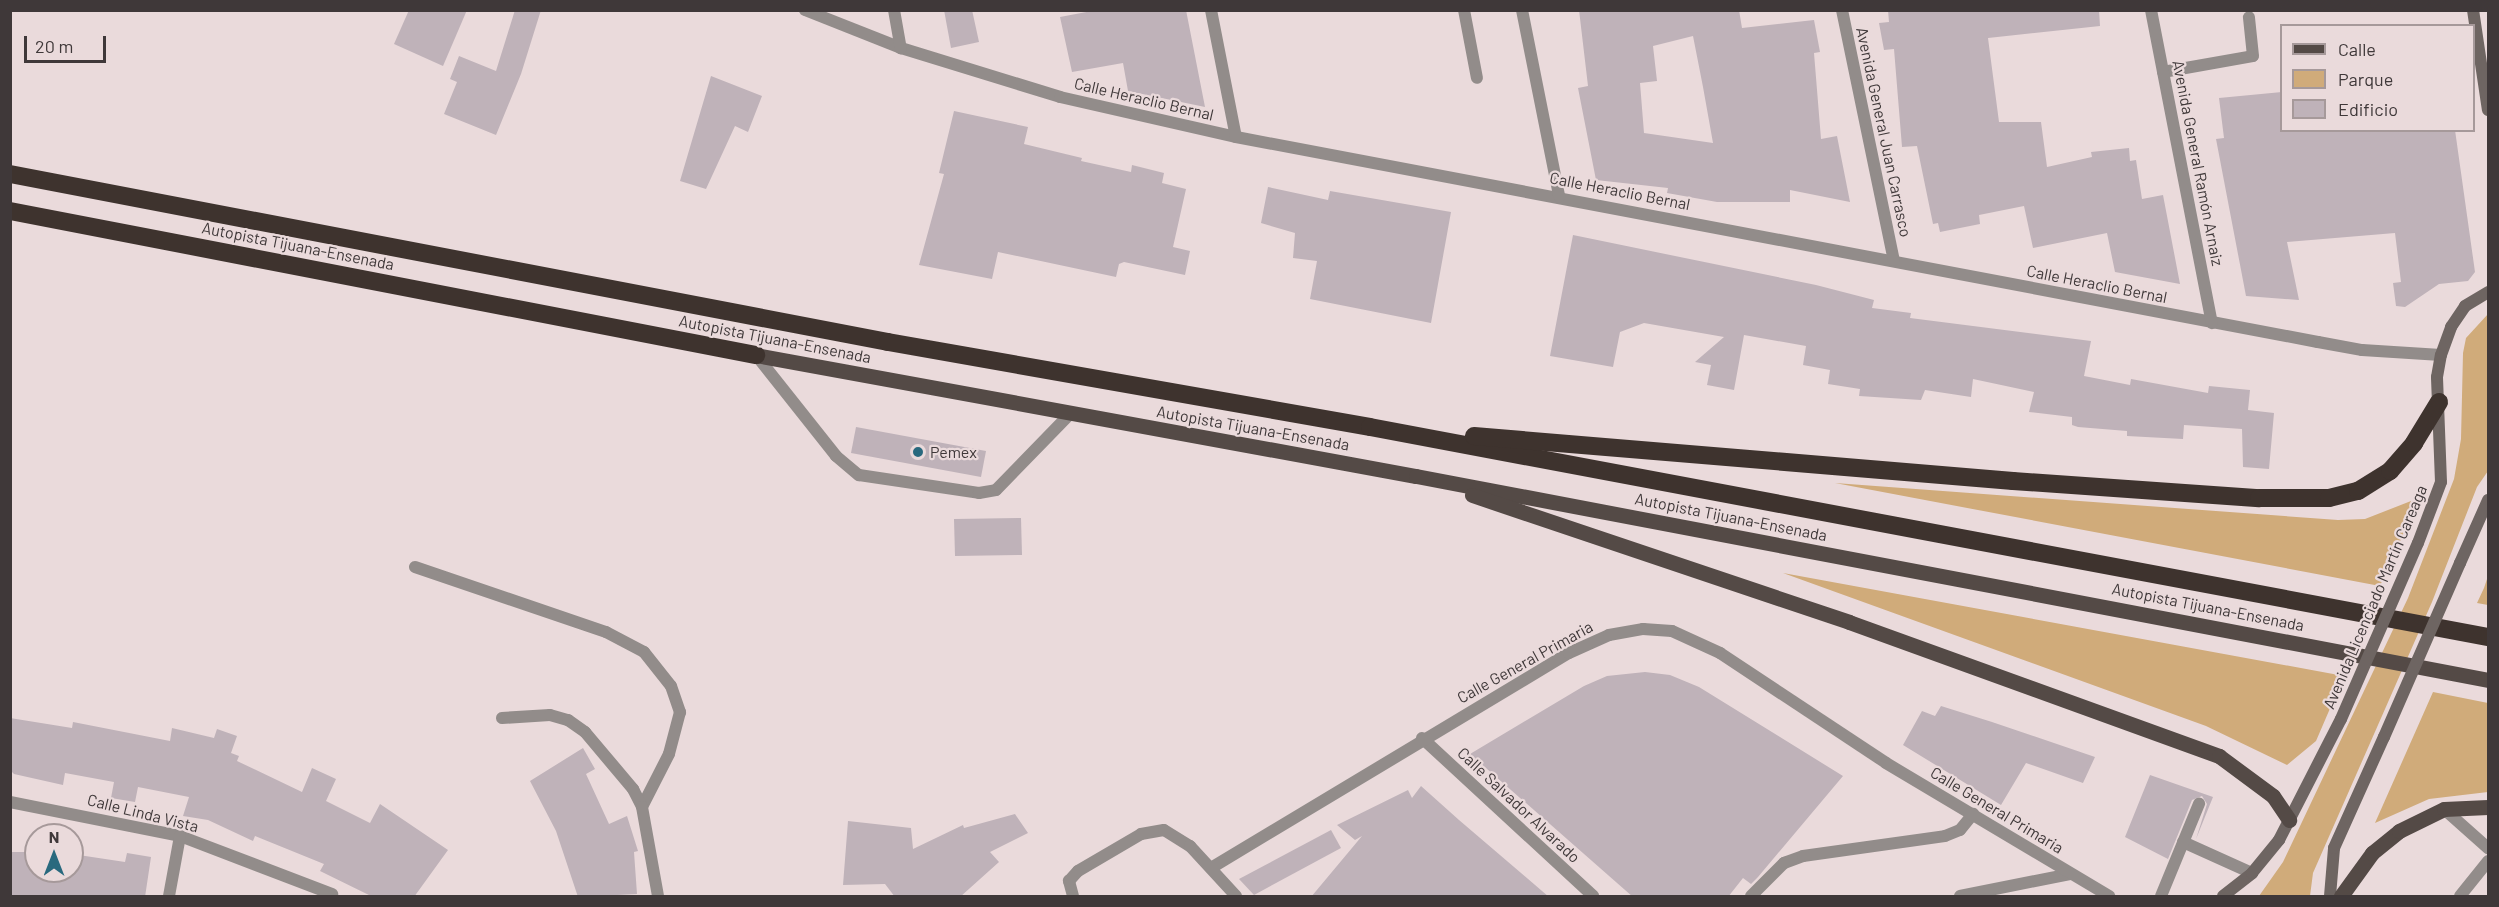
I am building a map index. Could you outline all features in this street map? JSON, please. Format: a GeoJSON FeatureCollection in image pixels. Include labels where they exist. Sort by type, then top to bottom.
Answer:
{"type":"FeatureCollection","features":[{"type":"Feature","properties":{"kind":"highway","name":"Autopista Tijuana-Ensenada"},"geometry":{"type":"LineString","coordinates":[[10,174],[888,342],[1370,427],[2488,638]]}},
{"type":"Feature","properties":{"kind":"highway","name":"Autopista Tijuana-Ensenada"},"geometry":{"type":"LineString","coordinates":[[10,211],[756,355]]}},
{"type":"Feature","properties":{"kind":"highway"},"geometry":{"type":"LineString","coordinates":[[1370,427],[1990,480],[2259,498],[2329,498],[2358,491],[2390,471],[2414,443],[2439,402]]}},
{"type":"Feature","properties":{"kind":"main road"},"geometry":{"type":"LineString","coordinates":[[2473,10],[2488,110]]}},
{"type":"Feature","properties":{"kind":"main road","name":"Avenida Licenciado Martín Careaga"},"geometry":{"type":"LineString","coordinates":[[2223,897],[2252,873],[2279,840],[2341,719],[2418,543],[2441,482],[2440,355],[2451,327],[2465,306],[2488,292]]}},
{"type":"Feature","properties":{"kind":"main road","name":"Autopista Tijuana-Ensenada"},"geometry":{"type":"LineString","coordinates":[[756,355],[1416,476],[2488,680]]}},
{"type":"Feature","properties":{"kind":"main road"},"geometry":{"type":"LineString","coordinates":[[1416,476],[1849,622],[2220,756],[2273,796],[2289,820]]}},
{"type":"Feature","properties":{"kind":"main road"},"geometry":{"type":"LineString","coordinates":[[2330,897],[2334,848],[2488,500]]}},
{"type":"Feature","properties":{"kind":"main road"},"geometry":{"type":"LineString","coordinates":[[2341,897],[2372,853],[2399,831],[2444,809],[2488,807]]}},
{"type":"Feature","properties":{"kind":"street","name":"Calle Heraclio Bernal"},"geometry":{"type":"LineString","coordinates":[[805,10],[902,48],[1060,97],[1236,137],[1559,196],[2212,323],[2362,350],[2440,355]]}},
{"type":"Feature","properties":{"kind":"street"},"geometry":{"type":"LineString","coordinates":[[894,10],[902,48]]}},
{"type":"Feature","properties":{"kind":"street"},"geometry":{"type":"LineString","coordinates":[[1211,10],[1236,137]]}},
{"type":"Feature","properties":{"kind":"street"},"geometry":{"type":"LineString","coordinates":[[1464,10],[1477,78]]}},
{"type":"Feature","properties":{"kind":"street"},"geometry":{"type":"LineString","coordinates":[[1522,10],[1559,196]]}},
{"type":"Feature","properties":{"kind":"street","name":"Avenida General Juan Carrasco"},"geometry":{"type":"LineString","coordinates":[[1842,10],[1894,260]]}},
{"type":"Feature","properties":{"kind":"street","name":"Avenida General Ramón Arnaiz"},"geometry":{"type":"LineString","coordinates":[[2151,10],[2212,323]]}},
{"type":"Feature","properties":{"kind":"street"},"geometry":{"type":"LineString","coordinates":[[2163,72],[2253,56],[2249,17]]}},
{"type":"Feature","properties":{"kind":"street"},"geometry":{"type":"LineString","coordinates":[[756,355],[836,456],[859,475],[979,493],[996,490],[1070,414]]}},
{"type":"Feature","properties":{"kind":"street"},"geometry":{"type":"LineString","coordinates":[[415,567],[606,632],[644,652],[671,686],[680,712],[669,754],[642,807]]}},
{"type":"Feature","properties":{"kind":"street","name":"Calle General Primaria"},"geometry":{"type":"LineString","coordinates":[[1211,868],[1422,738],[1569,653],[1609,635],[1643,629],[1672,631],[1720,653],[1886,763],[2109,897]]}},
{"type":"Feature","properties":{"kind":"street"},"geometry":{"type":"LineString","coordinates":[[502,718],[550,715],[568,720],[585,732],[633,789],[642,807],[658,897]]}},
{"type":"Feature","properties":{"kind":"street","name":"Calle Salvador Alvarado"},"geometry":{"type":"LineString","coordinates":[[1422,738],[1593,897]]}},
{"type":"Feature","properties":{"kind":"street","name":"Calle Linda Vista"},"geometry":{"type":"LineString","coordinates":[[10,802],[180,836],[332,894]]}},
{"type":"Feature","properties":{"kind":"street"},"geometry":{"type":"LineString","coordinates":[[2161,897],[2199,804]]}},
{"type":"Feature","properties":{"kind":"street"},"geometry":{"type":"LineString","coordinates":[[2444,809],[2488,848]]}},
{"type":"Feature","properties":{"kind":"street"},"geometry":{"type":"LineString","coordinates":[[1751,897],[1784,863],[1803,856],[1945,836],[1960,830],[1973,814]]}},
{"type":"Feature","properties":{"kind":"street"},"geometry":{"type":"LineString","coordinates":[[1072,893],[1069,881],[1077,871],[1141,834],[1154,831],[1176,835],[1211,868],[1236,897]]}},
{"type":"Feature","properties":{"kind":"street"},"geometry":{"type":"LineString","coordinates":[[169,897],[180,836]]}},
{"type":"Feature","properties":{"kind":"street"},"geometry":{"type":"LineString","coordinates":[[2183,842],[2252,873]]}},
{"type":"Feature","properties":{"kind":"street"},"geometry":{"type":"LineString","coordinates":[[2460,897],[2488,861]]}},
{"type":"Feature","properties":{"kind":"street"},"geometry":{"type":"LineString","coordinates":[[1960,897],[2070,873]]}},
{"type":"Feature","properties":{"kind":"green space"},"geometry":{"type":"Polygon","coordinates":[[[2488,314],[2488,471],[2477,487],[2432,602],[2313,873],[2310,896],[2259,896],[2283,862],[2408,598],[2454,479],[2461,439],[2463,353],[2466,338],[2488,314]]]}},
{"type":"Feature","properties":{"kind":"green space"},"geometry":{"type":"Polygon","coordinates":[[[1835,483],[2338,520],[2365,519],[2411,501],[2406,528],[2380,586],[1835,483]]]}},
{"type":"Feature","properties":{"kind":"green space"},"geometry":{"type":"Polygon","coordinates":[[[1783,573],[2344,676],[2316,741],[2287,765],[2206,726],[1783,573]]]}},
{"type":"Feature","properties":{"kind":"green space"},"geometry":{"type":"Polygon","coordinates":[[[2488,576],[2488,605],[2477,603],[2484,588],[2488,576]]]}},
{"type":"Feature","properties":{"kind":"green space"},"geometry":{"type":"Polygon","coordinates":[[[2433,692],[2488,703],[2488,792],[2429,799],[2375,823],[2433,692]]]}},
{"type":"Feature","properties":{"kind":"building"},"geometry":{"type":"Polygon","coordinates":[[[409,10],[467,10],[443,66],[394,44],[409,10]]]}},
{"type":"Feature","properties":{"kind":"building"},"geometry":{"type":"Polygon","coordinates":[[[515,10],[541,10],[521,74],[496,135],[444,114],[457,82],[450,79],[459,56],[496,71],[515,10]]]}},
{"type":"Feature","properties":{"kind":"building"},"geometry":{"type":"Polygon","coordinates":[[[944,10],[972,10],[979,42],[951,48],[944,10]]]}},
{"type":"Feature","properties":{"kind":"building"},"geometry":{"type":"Polygon","coordinates":[[[1097,10],[1186,10],[1205,107],[1128,91],[1123,63],[1072,72],[1060,17],[1097,10]]]}},
{"type":"Feature","properties":{"kind":"building"},"geometry":{"type":"Polygon","coordinates":[[[1579,10],[1739,10],[1742,28],[1814,20],[1820,52],[1814,53],[1821,139],[1837,136],[1850,202],[1790,190],[1790,202],[1717,202],[1667,193],[1668,188],[1596,180],[1578,88],[1588,86],[1579,10]],[[1693,36],[1653,46],[1657,81],[1640,83],[1644,133],[1713,143],[1693,36]]]}},
{"type":"Feature","properties":{"kind":"building"},"geometry":{"type":"Polygon","coordinates":[[[1888,10],[2099,10],[2100,26],[1988,38],[1999,122],[2041,122],[2047,167],[2092,157],[2091,152],[2129,148],[2130,161],[2136,160],[2142,199],[2163,195],[2180,284],[2115,272],[2107,233],[2033,248],[2024,206],[1979,215],[1980,224],[1940,232],[1938,223],[1933,224],[1917,146],[1902,147],[1894,49],[1884,50],[1879,23],[1889,22],[1888,10]]]}},
{"type":"Feature","properties":{"kind":"building"},"geometry":{"type":"Polygon","coordinates":[[[711,76],[762,96],[748,132],[735,126],[706,189],[680,181],[711,76]]]}},
{"type":"Feature","properties":{"kind":"building"},"geometry":{"type":"Polygon","coordinates":[[[2280,92],[2280,132],[2455,132],[2475,272],[2468,281],[2439,284],[2405,307],[2396,306],[2393,283],[2401,282],[2395,233],[2287,242],[2299,300],[2246,296],[2216,139],[2224,138],[2219,98],[2280,92]]]}},
{"type":"Feature","properties":{"kind":"building"},"geometry":{"type":"Polygon","coordinates":[[[954,111],[1028,127],[1024,144],[1082,158],[1081,161],[1131,172],[1132,165],[1164,173],[1162,183],[1186,189],[1173,247],[1190,251],[1185,275],[1124,262],[1119,264],[1116,277],[998,252],[992,279],[919,265],[944,174],[939,173],[954,111]]]}},
{"type":"Feature","properties":{"kind":"building"},"geometry":{"type":"Polygon","coordinates":[[[1268,187],[1328,200],[1330,191],[1451,212],[1431,323],[1310,299],[1317,261],[1293,258],[1295,233],[1261,223],[1268,187]]]}},
{"type":"Feature","properties":{"kind":"building"},"geometry":{"type":"Polygon","coordinates":[[[1573,235],[1816,285],[1874,300],[1872,308],[1911,313],[1910,318],[2091,341],[2084,376],[2130,385],[2131,379],[2208,393],[2209,386],[2250,390],[2248,410],[2274,413],[2269,469],[2243,467],[2242,429],[2184,425],[2183,439],[2127,436],[2127,431],[2078,427],[2072,425],[2072,417],[2029,412],[2034,392],[1973,379],[1971,397],[1925,390],[1921,400],[1859,396],[1860,389],[1828,384],[1830,370],[1803,365],[1806,346],[1744,335],[1734,390],[1707,385],[1711,365],[1695,362],[1724,337],[1644,323],[1620,332],[1613,367],[1550,356],[1573,235]]]}},
{"type":"Feature","properties":{"kind":"building","name":"Pemex"},"geometry":{"type":"Polygon","coordinates":[[[856,427],[986,451],[981,477],[851,453],[856,427]]]}},
{"type":"Feature","properties":{"kind":"building"},"geometry":{"type":"Polygon","coordinates":[[[1021,518],[1022,555],[955,556],[954,519],[1021,518]]]}},
{"type":"Feature","properties":{"kind":"building"},"geometry":{"type":"Polygon","coordinates":[[[1645,672],[1670,675],[1699,687],[1843,776],[1758,877],[1751,884],[1743,878],[1728,897],[1633,897],[1470,754],[1584,686],[1607,676],[1645,672]]]}},
{"type":"Feature","properties":{"kind":"building"},"geometry":{"type":"Polygon","coordinates":[[[1941,706],[2095,757],[2083,783],[2026,763],[2001,805],[1903,745],[1922,711],[1935,716],[1941,706]]]}},
{"type":"Feature","properties":{"kind":"building"},"geometry":{"type":"Polygon","coordinates":[[[10,718],[72,728],[73,722],[170,741],[172,728],[214,738],[217,729],[237,736],[231,753],[239,756],[237,761],[302,792],[312,768],[336,779],[326,801],[370,823],[380,804],[448,850],[414,897],[373,897],[320,871],[324,864],[255,836],[253,841],[208,820],[183,816],[189,797],[138,787],[135,802],[111,798],[114,782],[65,773],[63,785],[14,774],[10,770],[10,718]]]}},
{"type":"Feature","properties":{"kind":"building"},"geometry":{"type":"Polygon","coordinates":[[[583,748],[595,769],[586,774],[609,824],[627,816],[638,851],[634,852],[637,894],[578,897],[556,831],[530,781],[583,748]]]}},
{"type":"Feature","properties":{"kind":"building"},"geometry":{"type":"Polygon","coordinates":[[[2150,775],[2213,797],[2196,839],[2207,804],[2202,796],[2192,800],[2168,859],[2125,837],[2150,775]]]}},
{"type":"Feature","properties":{"kind":"building"},"geometry":{"type":"Polygon","coordinates":[[[1421,786],[1549,897],[1311,897],[1362,836],[1355,840],[1337,825],[1408,790],[1412,798],[1421,786]]]}},
{"type":"Feature","properties":{"kind":"building"},"geometry":{"type":"Polygon","coordinates":[[[1015,814],[1028,833],[990,852],[999,862],[960,897],[895,897],[885,884],[843,885],[848,821],[911,828],[913,849],[963,825],[964,828],[1015,814]]]}},
{"type":"Feature","properties":{"kind":"building"},"geometry":{"type":"Polygon","coordinates":[[[1331,830],[1341,848],[1254,895],[1239,879],[1331,830]]]}},
{"type":"Feature","properties":{"kind":"building"},"geometry":{"type":"Polygon","coordinates":[[[10,852],[24,852],[24,883],[84,883],[84,856],[125,862],[127,853],[151,857],[145,897],[10,897],[10,852]]]}},
{"type":"Feature","properties":{"kind":"place","name":"Pemex"},"geometry":{"type":"Point","coordinates":[918,452]}}]}
